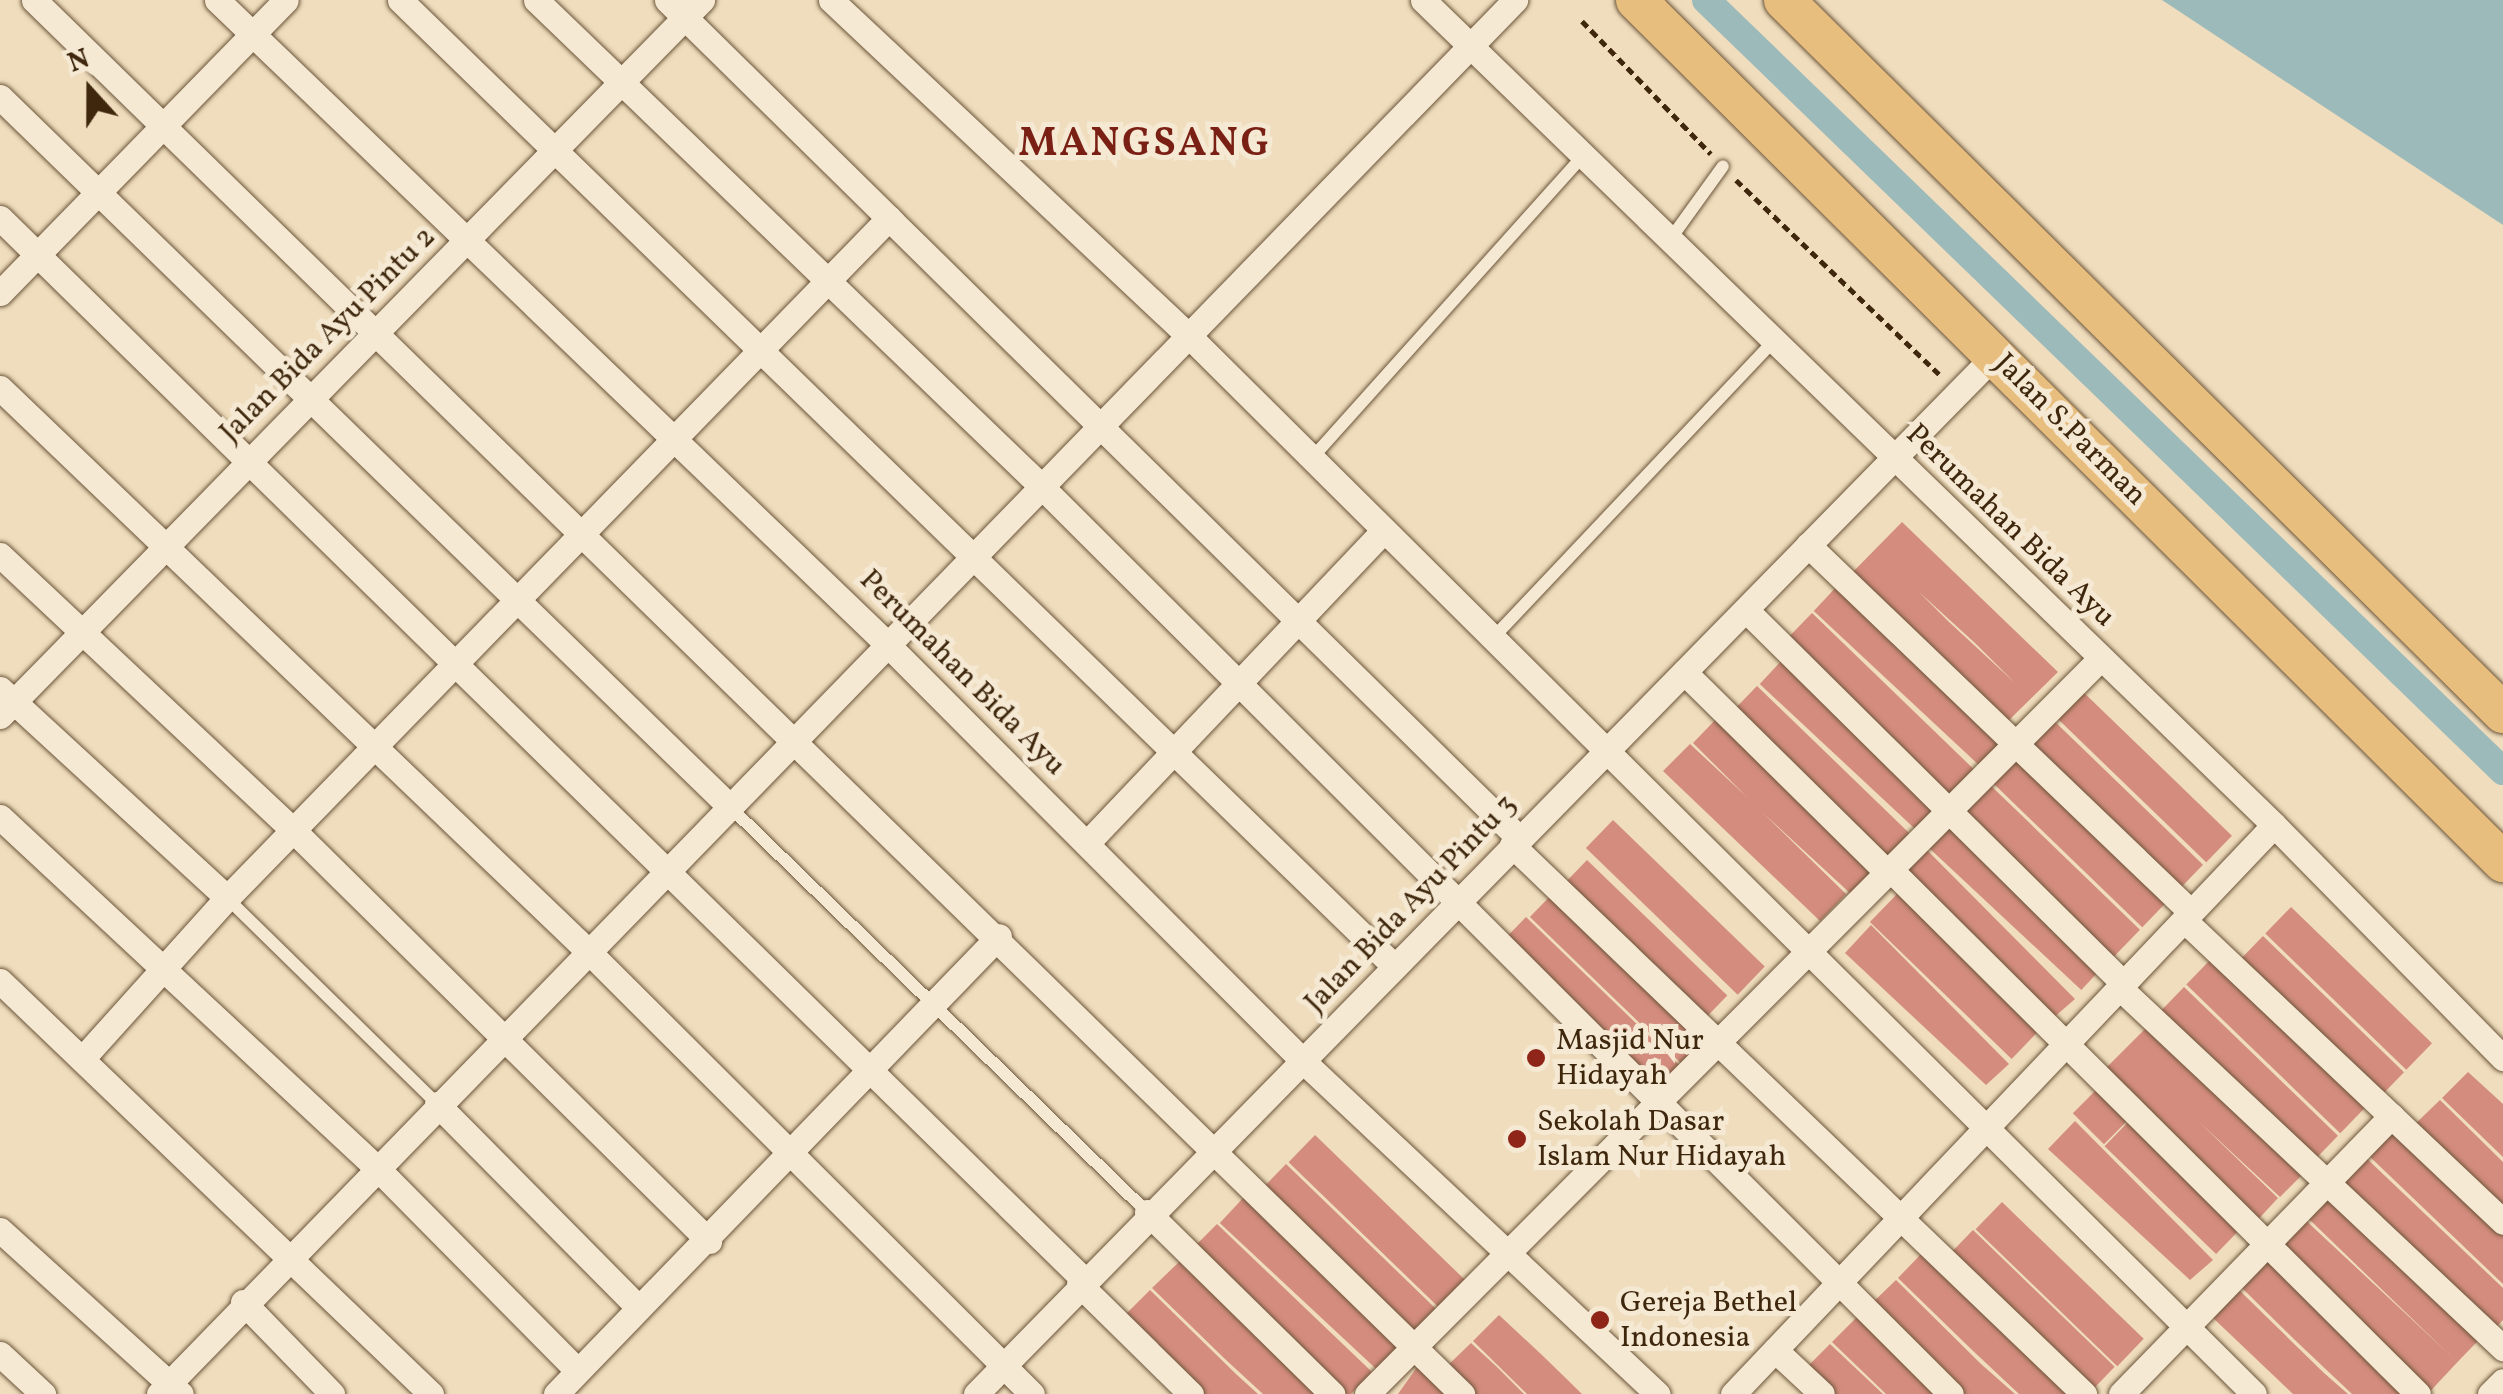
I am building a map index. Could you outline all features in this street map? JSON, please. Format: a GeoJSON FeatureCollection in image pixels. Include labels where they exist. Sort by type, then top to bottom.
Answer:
{"type":"FeatureCollection","features":[{"type":"Feature","properties":{"kind":"main road","name":"Jalan S.Parman"},"geometry":{"type":"LineString","coordinates":[[1636,0],[2503,862]]}},
{"type":"Feature","properties":{"kind":"main road"},"geometry":{"type":"LineString","coordinates":[[1784,0],[2503,713]]}},
{"type":"Feature","properties":{"kind":"street"},"geometry":{"type":"LineString","coordinates":[[34,0],[791,740],[998,936],[1208,1153],[1462,1394]]}},
{"type":"Feature","properties":{"kind":"street","name":"Perumahan Bida Ayu"},"geometry":{"type":"LineString","coordinates":[[218,0],[885,642],[1304,1062],[1658,1394]]}},
{"type":"Feature","properties":{"kind":"street"},"geometry":{"type":"LineString","coordinates":[[0,292],[286,0]]}},
{"type":"Feature","properties":{"kind":"street"},"geometry":{"type":"LineString","coordinates":[[400,0],[558,147],[1176,748],[1395,968]]}},
{"type":"Feature","properties":{"kind":"street"},"geometry":{"type":"LineString","coordinates":[[536,0],[1039,484],[1236,686],[1951,1394]]}},
{"type":"Feature","properties":{"kind":"street"},"geometry":{"type":"LineString","coordinates":[[831,0],[1186,333],[2254,1394]]}},
{"type":"Feature","properties":{"kind":"street","name":"Perumahan Bida Ayu"},"geometry":{"type":"LineString","coordinates":[[1423,0],[2274,825],[2503,1058]]}},
{"type":"Feature","properties":{"kind":"street"},"geometry":{"type":"LineString","coordinates":[[0,1230],[170,1390],[285,1256],[378,1169],[885,642],[1515,0]]}},
{"type":"Feature","properties":{"kind":"street"},"geometry":{"type":"LineString","coordinates":[[685,6],[888,218],[1100,421],[1516,842],[2084,1394]]}},
{"type":"Feature","properties":{"kind":"street","name":"Jalan Bida Ayu Pintu 2"},"geometry":{"type":"LineString","coordinates":[[4,702],[79,634],[620,84],[685,6]]}},
{"type":"Feature","properties":{"kind":"street"},"geometry":{"type":"LineString","coordinates":[[0,97],[96,193],[313,396],[728,805]]}},
{"type":"Feature","properties":{"kind":"street"},"geometry":{"type":"LineString","coordinates":[[0,218],[870,1068],[1190,1394]]}},
{"type":"Feature","properties":{"kind":"street"},"geometry":{"type":"LineString","coordinates":[[82,1059],[227,898],[677,441],[888,218]]}},
{"type":"Feature","properties":{"kind":"street","name":"Jalan Bida Ayu Pintu 3"},"geometry":{"type":"LineString","coordinates":[[976,1394],[1147,1212],[1304,1062],[1604,750],[1995,355]]}},
{"type":"Feature","properties":{"kind":"street"},"geometry":{"type":"LineString","coordinates":[[0,388],[588,951],[1032,1394]]}},
{"type":"Feature","properties":{"kind":"street"},"geometry":{"type":"LineString","coordinates":[[1088,842],[1384,530]]}},
{"type":"Feature","properties":{"kind":"street"},"geometry":{"type":"LineString","coordinates":[[1808,545],[2503,1222]]}},
{"type":"Feature","properties":{"kind":"street"},"geometry":{"type":"LineString","coordinates":[[0,555],[79,634],[293,830],[709,1241]]}},
{"type":"Feature","properties":{"kind":"street"},"geometry":{"type":"LineString","coordinates":[[1746,610],[1952,808],[2122,986],[2503,1348]]}},
{"type":"Feature","properties":{"kind":"street"},"geometry":{"type":"LineString","coordinates":[[1366,1394],[1506,1249],[1890,872],[2101,658]]}},
{"type":"Feature","properties":{"kind":"street"},"geometry":{"type":"LineString","coordinates":[[1684,672],[2418,1394]]}},
{"type":"Feature","properties":{"kind":"street"},"geometry":{"type":"LineString","coordinates":[[4,702],[227,898]]}},
{"type":"Feature","properties":{"kind":"street"},"geometry":{"type":"LineString","coordinates":[[0,817],[378,1169],[578,1371]]}},
{"type":"Feature","properties":{"kind":"street"},"geometry":{"type":"LineString","coordinates":[[1733,1394],[2274,825]]}},
{"type":"Feature","properties":{"kind":"street"},"geometry":{"type":"LineString","coordinates":[[556,1394],[638,1307],[709,1241],[787,1150],[998,936]]}},
{"type":"Feature","properties":{"kind":"street"},"geometry":{"type":"LineString","coordinates":[[0,981],[431,1394]]}},
{"type":"Feature","properties":{"kind":"street"},"geometry":{"type":"LineString","coordinates":[[438,1104],[638,1307]]}},
{"type":"Feature","properties":{"kind":"street"},"geometry":{"type":"LineString","coordinates":[[2120,1394],[2390,1116]]}},
{"type":"Feature","properties":{"kind":"street"},"geometry":{"type":"LineString","coordinates":[[1147,1212],[1332,1394]]}},
{"type":"Feature","properties":{"kind":"street"},"geometry":{"type":"LineString","coordinates":[[243,1302],[332,1394]]}},
{"type":"Feature","properties":{"kind":"street"},"geometry":{"type":"LineString","coordinates":[[1775,1350],[1822,1394]]}},
{"type":"Feature","properties":{"kind":"street"},"geometry":{"type":"LineString","coordinates":[[0,1354],[43,1394]]}},
{"type":"Feature","properties":{"kind":"street"},"geometry":{"type":"LineString","coordinates":[[2490,1394],[2503,1381]]}},
{"type":"Feature","properties":{"kind":"lane"},"geometry":{"type":"LineString","coordinates":[[1312,458],[1582,156]]}},
{"type":"Feature","properties":{"kind":"lane"},"geometry":{"type":"LineString","coordinates":[[1669,241],[1723,166]]}},
{"type":"Feature","properties":{"kind":"lane"},"geometry":{"type":"LineString","coordinates":[[1492,639],[1773,342]]}},
{"type":"Feature","properties":{"kind":"lane"},"geometry":{"type":"LineString","coordinates":[[728,805],[937,1001],[1147,1212]]}},
{"type":"Feature","properties":{"kind":"lane"},"geometry":{"type":"LineString","coordinates":[[227,898],[438,1104]]}},
{"type":"Feature","properties":{"kind":"path"},"geometry":{"type":"LineString","coordinates":[[1582,20],[1723,166],[1958,392]]}},
{"type":"Feature","properties":{"kind":"water"},"geometry":{"type":"Polygon","coordinates":[[[2162,0],[2503,0],[2503,225],[2162,0]]]}},
{"type":"Feature","properties":{"kind":"building"},"geometry":{"type":"Polygon","coordinates":[[[1902,522],[2058,672],[2003,726],[1848,577],[1902,522]],[[1918,591],[2015,683],[1976,644],[1918,591]]]}},
{"type":"Feature","properties":{"kind":"building"},"geometry":{"type":"Polygon","coordinates":[[[1839,584],[2008,742],[1983,769],[1814,611],[1839,584]]]}},
{"type":"Feature","properties":{"kind":"building"},"geometry":{"type":"Polygon","coordinates":[[[1812,613],[1977,773],[1952,799],[1786,640],[1812,613]]]}},
{"type":"Feature","properties":{"kind":"building"},"geometry":{"type":"Polygon","coordinates":[[[1785,657],[1942,803],[1916,830],[1760,684],[1785,657]]]}},
{"type":"Feature","properties":{"kind":"building"},"geometry":{"type":"Polygon","coordinates":[[[1757,686],[1911,835],[1885,862],[1731,713],[1757,686]]]}},
{"type":"Feature","properties":{"kind":"building"},"geometry":{"type":"Polygon","coordinates":[[[2078,687],[2232,836],[2206,862],[2052,714],[2078,687]]]}},
{"type":"Feature","properties":{"kind":"building"},"geometry":{"type":"Polygon","coordinates":[[[1719,716],[1876,867],[1851,894],[1762,812],[1846,894],[1820,921],[1663,771],[1690,744],[1747,797],[1693,743],[1719,716]]]}},
{"type":"Feature","properties":{"kind":"building"},"geometry":{"type":"Polygon","coordinates":[[[2049,716],[2203,865],[2177,892],[2023,743],[2049,716]]]}},
{"type":"Feature","properties":{"kind":"building"},"geometry":{"type":"Polygon","coordinates":[[[2014,752],[2168,901],[2142,927],[1988,779],[2014,752]]]}},
{"type":"Feature","properties":{"kind":"building"},"geometry":{"type":"Polygon","coordinates":[[[1986,781],[2140,930],[2113,958],[1959,809],[1986,781]]]}},
{"type":"Feature","properties":{"kind":"building"},"geometry":{"type":"Polygon","coordinates":[[[1950,817],[2107,963],[2081,990],[1925,844],[1950,817]]]}},
{"type":"Feature","properties":{"kind":"building"},"geometry":{"type":"Polygon","coordinates":[[[1613,820],[1765,967],[1738,995],[1586,848],[1613,820]]]}},
{"type":"Feature","properties":{"kind":"building"},"geometry":{"type":"Polygon","coordinates":[[[1921,844],[2075,999],[2052,1019],[1894,872],[1921,844]]]}},
{"type":"Feature","properties":{"kind":"building"},"geometry":{"type":"Polygon","coordinates":[[[1587,860],[1727,995],[1702,1021],[1562,886],[1587,860]]]}},
{"type":"Feature","properties":{"kind":"building"},"geometry":{"type":"Polygon","coordinates":[[[1557,889],[1709,1036],[1682,1064],[1530,917],[1557,889]]]}},
{"type":"Feature","properties":{"kind":"building"},"geometry":{"type":"Polygon","coordinates":[[[1897,894],[2039,1031],[2012,1059],[1870,922],[1897,894]]]}},
{"type":"Feature","properties":{"kind":"building"},"geometry":{"type":"Polygon","coordinates":[[[2291,907],[2432,1043],[2406,1070],[2265,934],[2291,907]]]}},
{"type":"Feature","properties":{"kind":"building"},"geometry":{"type":"Polygon","coordinates":[[[1526,917],[1680,1066],[1654,1092],[1500,944],[1526,917]]]}},
{"type":"Feature","properties":{"kind":"building"},"geometry":{"type":"Polygon","coordinates":[[[1871,925],[2009,1064],[1986,1085],[1845,953],[1871,925]]]}},
{"type":"Feature","properties":{"kind":"building"},"geometry":{"type":"Polygon","coordinates":[[[2263,936],[2404,1072],[2377,1100],[2236,964],[2263,936]]]}},
{"type":"Feature","properties":{"kind":"building"},"geometry":{"type":"Polygon","coordinates":[[[2212,958],[2366,1107],[2340,1133],[2186,985],[2212,958]]]}},
{"type":"Feature","properties":{"kind":"building"},"geometry":{"type":"Polygon","coordinates":[[[2184,987],[2338,1136],[2311,1164],[2157,1015],[2184,987]]]}},
{"type":"Feature","properties":{"kind":"building"},"geometry":{"type":"Polygon","coordinates":[[[2152,1022],[2307,1170],[2280,1197],[2198,1121],[2278,1198],[2252,1226],[2097,1077],[2152,1022]]]}},
{"type":"Feature","properties":{"kind":"building"},"geometry":{"type":"Polygon","coordinates":[[[2468,1072],[2503,1104],[2503,1157],[2442,1098],[2468,1072]]]}},
{"type":"Feature","properties":{"kind":"building"},"geometry":{"type":"Polygon","coordinates":[[[2099,1087],[2130,1118],[2104,1144],[2073,1113],[2099,1087]]]}},
{"type":"Feature","properties":{"kind":"building"},"geometry":{"type":"Polygon","coordinates":[[[2440,1100],[2503,1162],[2503,1213],[2412,1127],[2440,1100]]]}},
{"type":"Feature","properties":{"kind":"building"},"geometry":{"type":"Polygon","coordinates":[[[2131,1119],[2242,1227],[2216,1254],[2105,1146],[2131,1119]]]}},
{"type":"Feature","properties":{"kind":"building"},"geometry":{"type":"Polygon","coordinates":[[[2075,1121],[2213,1260],[2190,1280],[2048,1149],[2075,1121]]]}},
{"type":"Feature","properties":{"kind":"building"},"geometry":{"type":"Polygon","coordinates":[[[2393,1127],[2503,1233],[2503,1284],[2366,1153],[2393,1127]]]}},
{"type":"Feature","properties":{"kind":"building"},"geometry":{"type":"Polygon","coordinates":[[[1315,1135],[1469,1284],[1443,1311],[1289,1162],[1315,1135]]]}},
{"type":"Feature","properties":{"kind":"building"},"geometry":{"type":"Polygon","coordinates":[[[2364,1156],[2503,1288],[2503,1320],[2493,1331],[2337,1183],[2364,1156]]]}},
{"type":"Feature","properties":{"kind":"building"},"geometry":{"type":"Polygon","coordinates":[[[1286,1164],[1440,1313],[1414,1340],[1260,1191],[1286,1164]]]}},
{"type":"Feature","properties":{"kind":"building"},"geometry":{"type":"Polygon","coordinates":[[[2329,1187],[2483,1336],[2457,1362],[2303,1214],[2329,1187]]]}},
{"type":"Feature","properties":{"kind":"building"},"geometry":{"type":"Polygon","coordinates":[[[1245,1196],[1402,1342],[1376,1369],[1220,1223],[1245,1196]]]}},
{"type":"Feature","properties":{"kind":"building"},"geometry":{"type":"Polygon","coordinates":[[[2002,1202],[2144,1339],[2117,1366],[1976,1229],[2002,1202]]]}},
{"type":"Feature","properties":{"kind":"building"},"geometry":{"type":"Polygon","coordinates":[[[2301,1216],[2458,1362],[2431,1390],[2274,1245],[2301,1216]]]}},
{"type":"Feature","properties":{"kind":"building"},"geometry":{"type":"Polygon","coordinates":[[[1217,1224],[1372,1372],[1351,1394],[1340,1394],[1190,1251],[1217,1224]]]}},
{"type":"Feature","properties":{"kind":"building"},"geometry":{"type":"Polygon","coordinates":[[[1973,1230],[2115,1367],[2088,1394],[1947,1257],[1973,1230]]]}},
{"type":"Feature","properties":{"kind":"building"},"geometry":{"type":"Polygon","coordinates":[[[1924,1251],[2074,1394],[2019,1394],[1970,1348],[1898,1278],[1924,1251]]]}},
{"type":"Feature","properties":{"kind":"building"},"geometry":{"type":"Polygon","coordinates":[[[2267,1261],[2407,1394],[2352,1394],[2297,1342],[2241,1287],[2267,1261]]]}},
{"type":"Feature","properties":{"kind":"building"},"geometry":{"type":"Polygon","coordinates":[[[1179,1262],[1317,1394],[1263,1394],[1225,1359],[1152,1288],[1179,1262]]]}},
{"type":"Feature","properties":{"kind":"building"},"geometry":{"type":"Polygon","coordinates":[[[1896,1280],[2015,1394],[1960,1394],[1868,1307],[1896,1280]]]}},
{"type":"Feature","properties":{"kind":"building"},"geometry":{"type":"Polygon","coordinates":[[[2238,1289],[2348,1394],[2293,1394],[2211,1316],[2238,1289]]]}},
{"type":"Feature","properties":{"kind":"building"},"geometry":{"type":"Polygon","coordinates":[[[1150,1290],[1258,1394],[1204,1394],[1123,1317],[1150,1290]]]}},
{"type":"Feature","properties":{"kind":"building"},"geometry":{"type":"Polygon","coordinates":[[[1499,1315],[1582,1394],[1527,1394],[1473,1341],[1499,1315]]]}},
{"type":"Feature","properties":{"kind":"building"},"geometry":{"type":"Polygon","coordinates":[[[1859,1315],[1940,1394],[1886,1394],[1832,1342],[1859,1315]]]}},
{"type":"Feature","properties":{"kind":"building"},"geometry":{"type":"Polygon","coordinates":[[[1471,1343],[1524,1394],[1469,1394],[1443,1370],[1471,1343]]]}},
{"type":"Feature","properties":{"kind":"building"},"geometry":{"type":"Polygon","coordinates":[[[1830,1344],[1883,1394],[1828,1394],[1803,1371],[1830,1344]]]}},
{"type":"Feature","properties":{"kind":"building"},"geometry":{"type":"Polygon","coordinates":[[[1420,1363],[1453,1394],[1398,1394],[1420,1363]]]}},
{"type":"Feature","properties":{"kind":"waterway"},"geometry":{"type":"LineString","coordinates":[[1706,0],[2503,771]]}},
{"type":"Feature","properties":{"kind":"place","name":"Masjid Nur Hidayah"},"geometry":{"type":"Point","coordinates":[1536,1058]}},
{"type":"Feature","properties":{"kind":"place","name":"Sekolah Dasar Islam Nur Hidayah"},"geometry":{"type":"Point","coordinates":[1517,1139]}},
{"type":"Feature","properties":{"kind":"place","name":"Gereja Bethel Indonesia"},"geometry":{"type":"Point","coordinates":[1600,1320]}},
{"type":"Feature","properties":{"kind":"district","name":"MANGSANG"},"geometry":{"type":"Point","coordinates":[1145,145]}}]}
